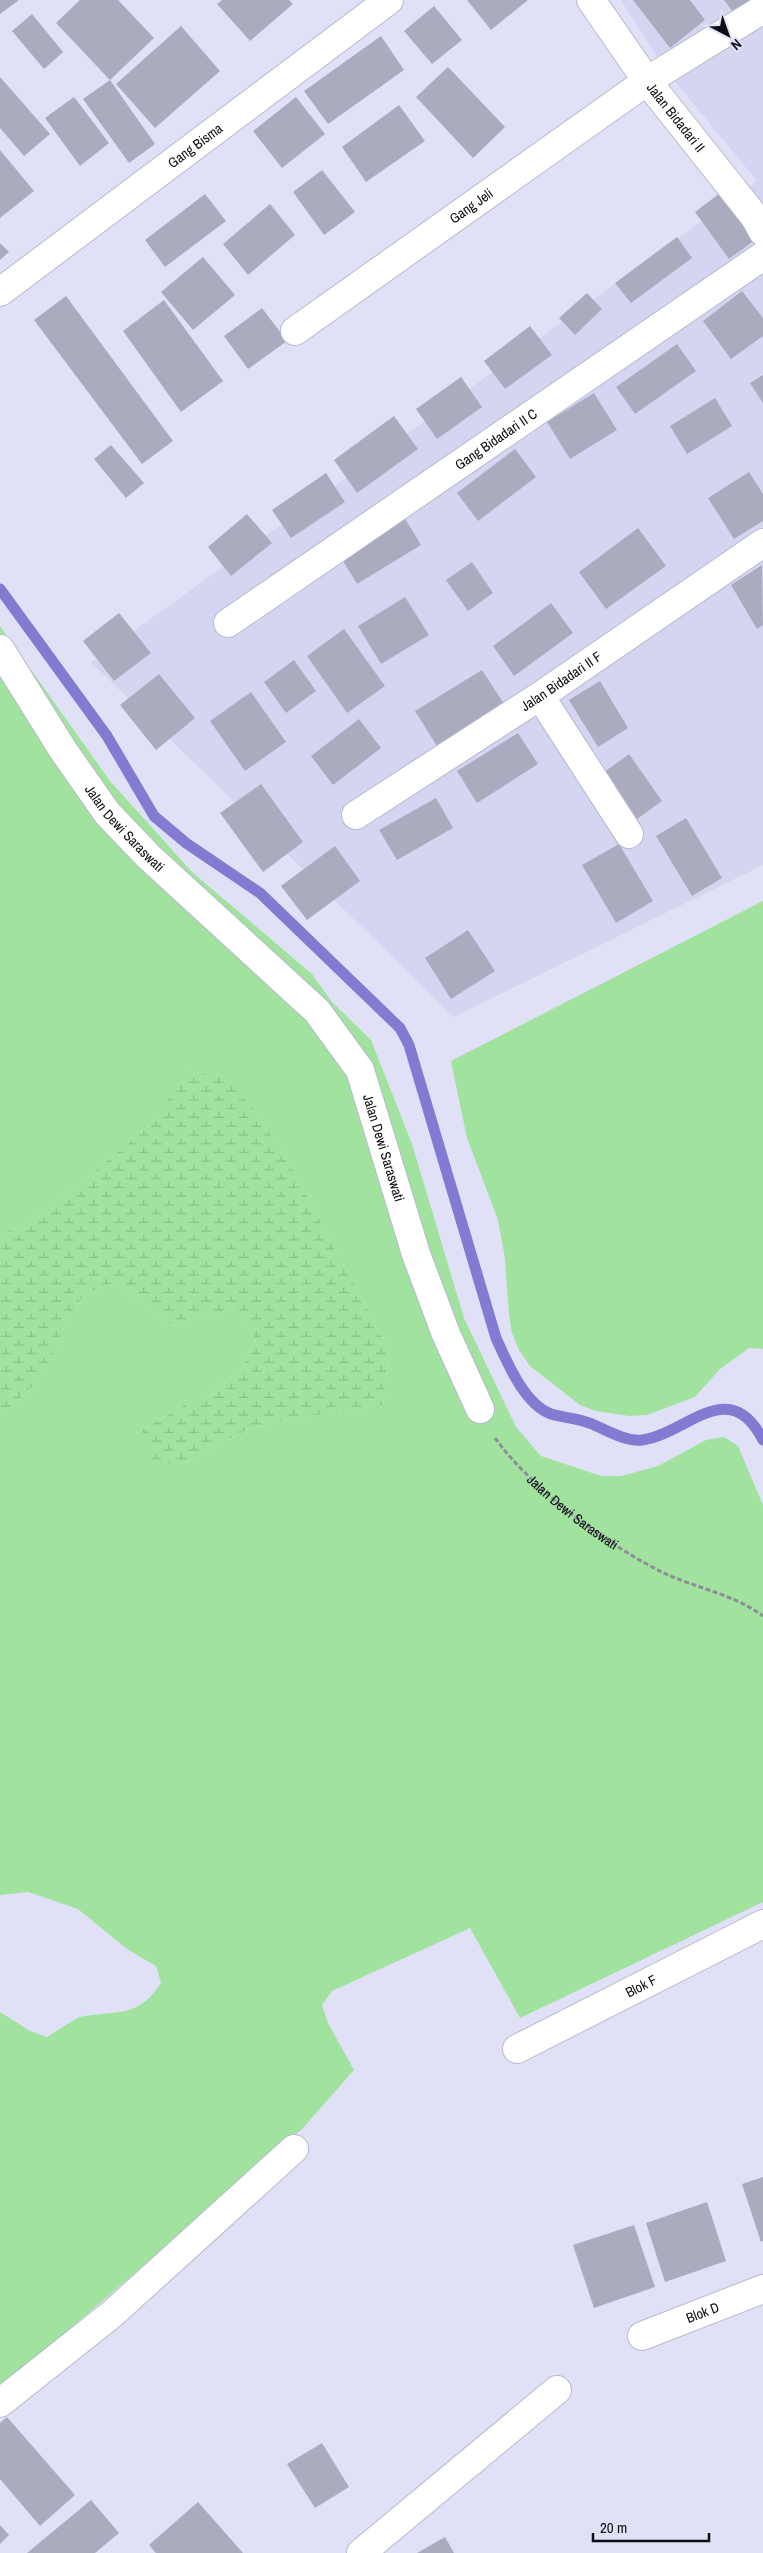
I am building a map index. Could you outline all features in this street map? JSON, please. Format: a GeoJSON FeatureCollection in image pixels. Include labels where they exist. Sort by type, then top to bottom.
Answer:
{"type":"FeatureCollection","features":[{"type":"Feature","properties":{"kind":"street","name":"Gang Bisma"},"geometry":{"type":"LineString","coordinates":[[0,292],[389,0]]}},
{"type":"Feature","properties":{"kind":"street","name":"Jalan Bidadari II"},"geometry":{"type":"LineString","coordinates":[[591,0],[647,81],[760,219]]}},
{"type":"Feature","properties":{"kind":"street","name":"Gang Jeli"},"geometry":{"type":"LineString","coordinates":[[295,331],[647,81],[763,9]]}},
{"type":"Feature","properties":{"kind":"street","name":"Gang Bidadari II C"},"geometry":{"type":"LineString","coordinates":[[228,623],[763,256]]}},
{"type":"Feature","properties":{"kind":"street","name":"Jalan Bidadari II F"},"geometry":{"type":"LineString","coordinates":[[356,815],[540,696],[763,543]]}},
{"type":"Feature","properties":{"kind":"street","name":"Jalan Dewi Saraswati"},"geometry":{"type":"LineString","coordinates":[[0,649],[63,750],[107,813],[148,856],[317,1010],[355,1062],[372,1106],[416,1254],[446,1334],[480,1409]]}},
{"type":"Feature","properties":{"kind":"street"},"geometry":{"type":"LineString","coordinates":[[540,696],[629,834]]}},
{"type":"Feature","properties":{"kind":"street","name":"Blok F"},"geometry":{"type":"LineString","coordinates":[[517,2049],[763,1924]]}},
{"type":"Feature","properties":{"kind":"street"},"geometry":{"type":"LineString","coordinates":[[0,2403],[112,2314],[294,2149]]}},
{"type":"Feature","properties":{"kind":"street","name":"Blok D"},"geometry":{"type":"LineString","coordinates":[[642,2336],[763,2289]]}},
{"type":"Feature","properties":{"kind":"street"},"geometry":{"type":"LineString","coordinates":[[361,2553],[557,2390]]}},
{"type":"Feature","properties":{"kind":"path","name":"Jalan Dewi Saraswati"},"geometry":{"type":"LineString","coordinates":[[480,1409],[489,1429],[519,1467],[590,1526],[623,1550],[666,1574],[755,1610],[763,1616]]}},
{"type":"Feature","properties":{"kind":"shaded area"},"geometry":{"type":"Polygon","coordinates":[[[621,0],[763,0],[763,865],[454,1017],[91,662],[757,181],[664,68],[621,0]]]}},
{"type":"Feature","properties":{"kind":"green space"},"geometry":{"type":"Polygon","coordinates":[[[0,626],[110,781],[192,872],[312,974],[332,1002],[371,1040],[412,1144],[464,1318],[516,1427],[541,1456],[601,1476],[621,1476],[658,1466],[706,1440],[724,1437],[738,1446],[763,1505],[763,1902],[520,2018],[470,1928],[332,1991],[322,2005],[328,2023],[354,2070],[303,2128],[0,2389],[0,2012],[30,2031],[47,2037],[80,2017],[115,2013],[135,2008],[144,2003],[161,1983],[156,1966],[127,1949],[78,1909],[28,1892],[0,1895],[0,1417],[31,1388],[53,1357],[66,1322],[84,1294],[115,1283],[172,1326],[203,1314],[239,1310],[256,1340],[239,1373],[142,1430],[186,1463],[246,1430],[279,1421],[383,1405],[389,1350],[290,1164],[252,1106],[191,1069],[148,1127],[60,1200],[0,1237],[0,626]]]}},
{"type":"Feature","properties":{"kind":"green space"},"geometry":{"type":"Polygon","coordinates":[[[763,901],[763,1349],[749,1348],[720,1369],[695,1397],[647,1415],[629,1416],[596,1411],[580,1405],[530,1366],[519,1350],[512,1333],[509,1315],[505,1258],[498,1220],[467,1138],[451,1061],[763,901]]]}},
{"type":"Feature","properties":{"kind":"green space"},"geometry":{"type":"Polygon","coordinates":[[[190,1069],[224,1080],[252,1106],[290,1164],[389,1350],[383,1405],[279,1421],[246,1430],[186,1463],[153,1464],[142,1430],[239,1373],[256,1340],[239,1310],[203,1314],[172,1326],[115,1283],[84,1294],[66,1322],[53,1357],[31,1388],[0,1417],[0,1237],[60,1200],[148,1127],[190,1069]]]}},
{"type":"Feature","properties":{"kind":"building"},"geometry":{"type":"Polygon","coordinates":[[[0,0],[19,0],[0,14],[0,0]]]}},
{"type":"Feature","properties":{"kind":"building"},"geometry":{"type":"Polygon","coordinates":[[[80,0],[118,0],[154,38],[110,80],[56,23],[80,0]]]}},
{"type":"Feature","properties":{"kind":"building"},"geometry":{"type":"Polygon","coordinates":[[[222,0],[289,0],[293,4],[250,41],[217,4],[222,0]]]}},
{"type":"Feature","properties":{"kind":"building"},"geometry":{"type":"Polygon","coordinates":[[[467,0],[528,0],[491,30],[467,0]]]}},
{"type":"Feature","properties":{"kind":"building"},"geometry":{"type":"Polygon","coordinates":[[[633,0],[690,0],[705,20],[670,48],[633,0]]]}},
{"type":"Feature","properties":{"kind":"building"},"geometry":{"type":"Polygon","coordinates":[[[724,0],[763,0],[733,12],[724,0]]]}},
{"type":"Feature","properties":{"kind":"building"},"geometry":{"type":"Polygon","coordinates":[[[434,6],[462,40],[432,64],[404,31],[434,6]]]}},
{"type":"Feature","properties":{"kind":"building"},"geometry":{"type":"Polygon","coordinates":[[[32,14],[63,52],[44,69],[12,31],[32,14]]]}},
{"type":"Feature","properties":{"kind":"building"},"geometry":{"type":"Polygon","coordinates":[[[181,26],[220,71],[155,128],[116,84],[181,26]]]}},
{"type":"Feature","properties":{"kind":"building"},"geometry":{"type":"Polygon","coordinates":[[[381,36],[404,70],[328,124],[304,91],[381,36]]]}},
{"type":"Feature","properties":{"kind":"building"},"geometry":{"type":"Polygon","coordinates":[[[448,67],[505,127],[473,158],[416,97],[448,67]]]}},
{"type":"Feature","properties":{"kind":"building"},"geometry":{"type":"Polygon","coordinates":[[[0,77],[50,134],[24,156],[0,128],[0,77]]]}},
{"type":"Feature","properties":{"kind":"building"},"geometry":{"type":"Polygon","coordinates":[[[110,80],[155,144],[129,163],[83,99],[110,80]]]}},
{"type":"Feature","properties":{"kind":"building"},"geometry":{"type":"Polygon","coordinates":[[[74,97],[109,143],[80,166],[45,118],[74,97]]]}},
{"type":"Feature","properties":{"kind":"building"},"geometry":{"type":"Polygon","coordinates":[[[296,97],[325,134],[282,168],[253,131],[296,97]]]}},
{"type":"Feature","properties":{"kind":"building"},"geometry":{"type":"Polygon","coordinates":[[[399,105],[425,141],[366,182],[342,147],[399,105]]]}},
{"type":"Feature","properties":{"kind":"building"},"geometry":{"type":"Polygon","coordinates":[[[0,150],[34,191],[0,218],[0,150]]]}},
{"type":"Feature","properties":{"kind":"building"},"geometry":{"type":"Polygon","coordinates":[[[322,170],[355,212],[324,235],[293,192],[322,170]]]}},
{"type":"Feature","properties":{"kind":"building"},"geometry":{"type":"Polygon","coordinates":[[[720,193],[755,240],[729,259],[695,212],[720,193]]]}},
{"type":"Feature","properties":{"kind":"building"},"geometry":{"type":"Polygon","coordinates":[[[205,194],[226,221],[165,267],[145,240],[205,194]]]}},
{"type":"Feature","properties":{"kind":"building"},"geometry":{"type":"Polygon","coordinates":[[[270,204],[295,235],[248,275],[223,244],[270,204]]]}},
{"type":"Feature","properties":{"kind":"building"},"geometry":{"type":"Polygon","coordinates":[[[677,237],[692,258],[631,303],[615,283],[677,237]]]}},
{"type":"Feature","properties":{"kind":"building"},"geometry":{"type":"Polygon","coordinates":[[[0,243],[9,252],[0,260],[0,243]]]}},
{"type":"Feature","properties":{"kind":"building"},"geometry":{"type":"Polygon","coordinates":[[[203,257],[235,295],[193,330],[161,292],[203,257]]]}},
{"type":"Feature","properties":{"kind":"building"},"geometry":{"type":"Polygon","coordinates":[[[742,291],[763,318],[763,336],[731,359],[703,321],[742,291]]]}},
{"type":"Feature","properties":{"kind":"building"},"geometry":{"type":"Polygon","coordinates":[[[587,293],[602,309],[575,335],[559,318],[587,293]]]}},
{"type":"Feature","properties":{"kind":"building"},"geometry":{"type":"Polygon","coordinates":[[[66,296],[173,441],[142,464],[34,320],[66,296]]]}},
{"type":"Feature","properties":{"kind":"building"},"geometry":{"type":"Polygon","coordinates":[[[164,300],[223,381],[181,412],[123,331],[164,300]]]}},
{"type":"Feature","properties":{"kind":"building"},"geometry":{"type":"Polygon","coordinates":[[[262,308],[287,341],[248,369],[224,336],[262,308]]]}},
{"type":"Feature","properties":{"kind":"building"},"geometry":{"type":"Polygon","coordinates":[[[530,326],[552,355],[505,389],[484,361],[530,326]]]}},
{"type":"Feature","properties":{"kind":"building"},"geometry":{"type":"Polygon","coordinates":[[[677,344],[696,371],[635,414],[616,387],[677,344]]]}},
{"type":"Feature","properties":{"kind":"building"},"geometry":{"type":"Polygon","coordinates":[[[763,375],[763,403],[750,383],[763,375]]]}},
{"type":"Feature","properties":{"kind":"building"},"geometry":{"type":"Polygon","coordinates":[[[461,377],[482,407],[437,439],[416,409],[461,377]]]}},
{"type":"Feature","properties":{"kind":"building"},"geometry":{"type":"Polygon","coordinates":[[[594,393],[617,430],[570,459],[547,422],[594,393]]]}},
{"type":"Feature","properties":{"kind":"building"},"geometry":{"type":"Polygon","coordinates":[[[715,398],[732,426],[687,454],[670,426],[715,398]]]}},
{"type":"Feature","properties":{"kind":"building"},"geometry":{"type":"Polygon","coordinates":[[[394,416],[418,449],[357,493],[334,460],[394,416]]]}},
{"type":"Feature","properties":{"kind":"building"},"geometry":{"type":"Polygon","coordinates":[[[111,445],[144,483],[126,498],[94,459],[111,445]]]}},
{"type":"Feature","properties":{"kind":"building"},"geometry":{"type":"Polygon","coordinates":[[[515,449],[536,477],[478,521],[457,493],[515,449]]]}},
{"type":"Feature","properties":{"kind":"building"},"geometry":{"type":"Polygon","coordinates":[[[749,472],[763,494],[763,521],[734,539],[708,498],[749,472]]]}},
{"type":"Feature","properties":{"kind":"building"},"geometry":{"type":"Polygon","coordinates":[[[326,473],[345,502],[291,538],[272,510],[326,473]]]}},
{"type":"Feature","properties":{"kind":"building"},"geometry":{"type":"Polygon","coordinates":[[[247,514],[272,543],[231,576],[208,547],[247,514]]]}},
{"type":"Feature","properties":{"kind":"building"},"geometry":{"type":"Polygon","coordinates":[[[404,517],[421,545],[357,584],[340,556],[404,517]]]}},
{"type":"Feature","properties":{"kind":"building"},"geometry":{"type":"Polygon","coordinates":[[[638,528],[666,566],[606,609],[579,572],[638,528]]]}},
{"type":"Feature","properties":{"kind":"building"},"geometry":{"type":"Polygon","coordinates":[[[472,562],[493,593],[468,611],[446,580],[472,562]]]}},
{"type":"Feature","properties":{"kind":"building"},"geometry":{"type":"Polygon","coordinates":[[[762,565],[763,625],[757,629],[731,585],[762,565]]]}},
{"type":"Feature","properties":{"kind":"building"},"geometry":{"type":"Polygon","coordinates":[[[405,597],[429,635],[381,664],[358,626],[405,597]]]}},
{"type":"Feature","properties":{"kind":"building"},"geometry":{"type":"Polygon","coordinates":[[[551,603],[573,633],[514,676],[493,646],[551,603]]]}},
{"type":"Feature","properties":{"kind":"building"},"geometry":{"type":"Polygon","coordinates":[[[119,613],[151,653],[114,681],[83,641],[119,613]]]}},
{"type":"Feature","properties":{"kind":"building"},"geometry":{"type":"Polygon","coordinates":[[[344,629],[385,686],[347,713],[307,656],[344,629]]]}},
{"type":"Feature","properties":{"kind":"building"},"geometry":{"type":"Polygon","coordinates":[[[294,660],[316,691],[286,713],[264,682],[294,660]]]}},
{"type":"Feature","properties":{"kind":"building"},"geometry":{"type":"Polygon","coordinates":[[[482,670],[504,704],[437,746],[415,711],[482,670]]]}},
{"type":"Feature","properties":{"kind":"building"},"geometry":{"type":"Polygon","coordinates":[[[159,674],[195,718],[156,750],[120,705],[159,674]]]}},
{"type":"Feature","properties":{"kind":"building"},"geometry":{"type":"Polygon","coordinates":[[[600,681],[628,728],[598,747],[569,700],[600,681]]]}},
{"type":"Feature","properties":{"kind":"building"},"geometry":{"type":"Polygon","coordinates":[[[251,692],[286,742],[245,771],[210,721],[251,692]]]}},
{"type":"Feature","properties":{"kind":"building"},"geometry":{"type":"Polygon","coordinates":[[[359,719],[381,748],[333,785],[311,756],[359,719]]]}},
{"type":"Feature","properties":{"kind":"building"},"geometry":{"type":"Polygon","coordinates":[[[518,733],[538,764],[477,803],[457,771],[518,733]]]}},
{"type":"Feature","properties":{"kind":"building"},"geometry":{"type":"Polygon","coordinates":[[[629,754],[662,801],[637,819],[603,773],[629,754]]]}},
{"type":"Feature","properties":{"kind":"building"},"geometry":{"type":"Polygon","coordinates":[[[261,784],[303,842],[263,872],[220,813],[261,784]]]}},
{"type":"Feature","properties":{"kind":"building"},"geometry":{"type":"Polygon","coordinates":[[[436,798],[453,828],[397,860],[379,830],[436,798]]]}},
{"type":"Feature","properties":{"kind":"building"},"geometry":{"type":"Polygon","coordinates":[[[686,818],[722,878],[692,896],[656,836],[686,818]]]}},
{"type":"Feature","properties":{"kind":"building"},"geometry":{"type":"Polygon","coordinates":[[[619,844],[653,901],[616,923],[582,865],[619,844]]]}},
{"type":"Feature","properties":{"kind":"building"},"geometry":{"type":"Polygon","coordinates":[[[335,846],[360,881],[307,920],[281,886],[335,846]]]}},
{"type":"Feature","properties":{"kind":"building"},"geometry":{"type":"Polygon","coordinates":[[[468,930],[495,971],[451,999],[425,958],[468,930]]]}},
{"type":"Feature","properties":{"kind":"building"},"geometry":{"type":"Polygon","coordinates":[[[763,2177],[763,2241],[761,2242],[742,2184],[763,2177]]]}},
{"type":"Feature","properties":{"kind":"building"},"geometry":{"type":"Polygon","coordinates":[[[707,2202],[726,2261],[665,2282],[646,2223],[707,2202]]]}},
{"type":"Feature","properties":{"kind":"building"},"geometry":{"type":"Polygon","coordinates":[[[634,2225],[655,2287],[594,2308],[573,2245],[634,2225]]]}},
{"type":"Feature","properties":{"kind":"building"},"geometry":{"type":"Polygon","coordinates":[[[7,2417],[75,2495],[40,2526],[0,2479],[0,2423],[7,2417]]]}},
{"type":"Feature","properties":{"kind":"building"},"geometry":{"type":"Polygon","coordinates":[[[322,2443],[349,2487],[315,2508],[287,2464],[322,2443]]]}},
{"type":"Feature","properties":{"kind":"building"},"geometry":{"type":"Polygon","coordinates":[[[91,2500],[119,2533],[95,2553],[27,2553],[91,2500]]]}},
{"type":"Feature","properties":{"kind":"building"},"geometry":{"type":"Polygon","coordinates":[[[198,2502],[243,2553],[156,2553],[149,2545],[198,2502]]]}},
{"type":"Feature","properties":{"kind":"building"},"geometry":{"type":"Polygon","coordinates":[[[0,2525],[9,2535],[0,2544],[0,2525]]]}},
{"type":"Feature","properties":{"kind":"building"},"geometry":{"type":"Polygon","coordinates":[[[445,2537],[454,2553],[417,2553],[445,2537]]]}},
{"type":"Feature","properties":{"kind":"waterway"},"geometry":{"type":"LineString","coordinates":[[0,589],[107,736],[154,816],[186,843],[260,893],[400,1028],[409,1045],[496,1338],[505,1359],[525,1392],[533,1401],[541,1409],[551,1414],[587,1422],[616,1435],[636,1440],[659,1436],[707,1413],[722,1409],[736,1411],[750,1421],[763,1440]]}}]}
